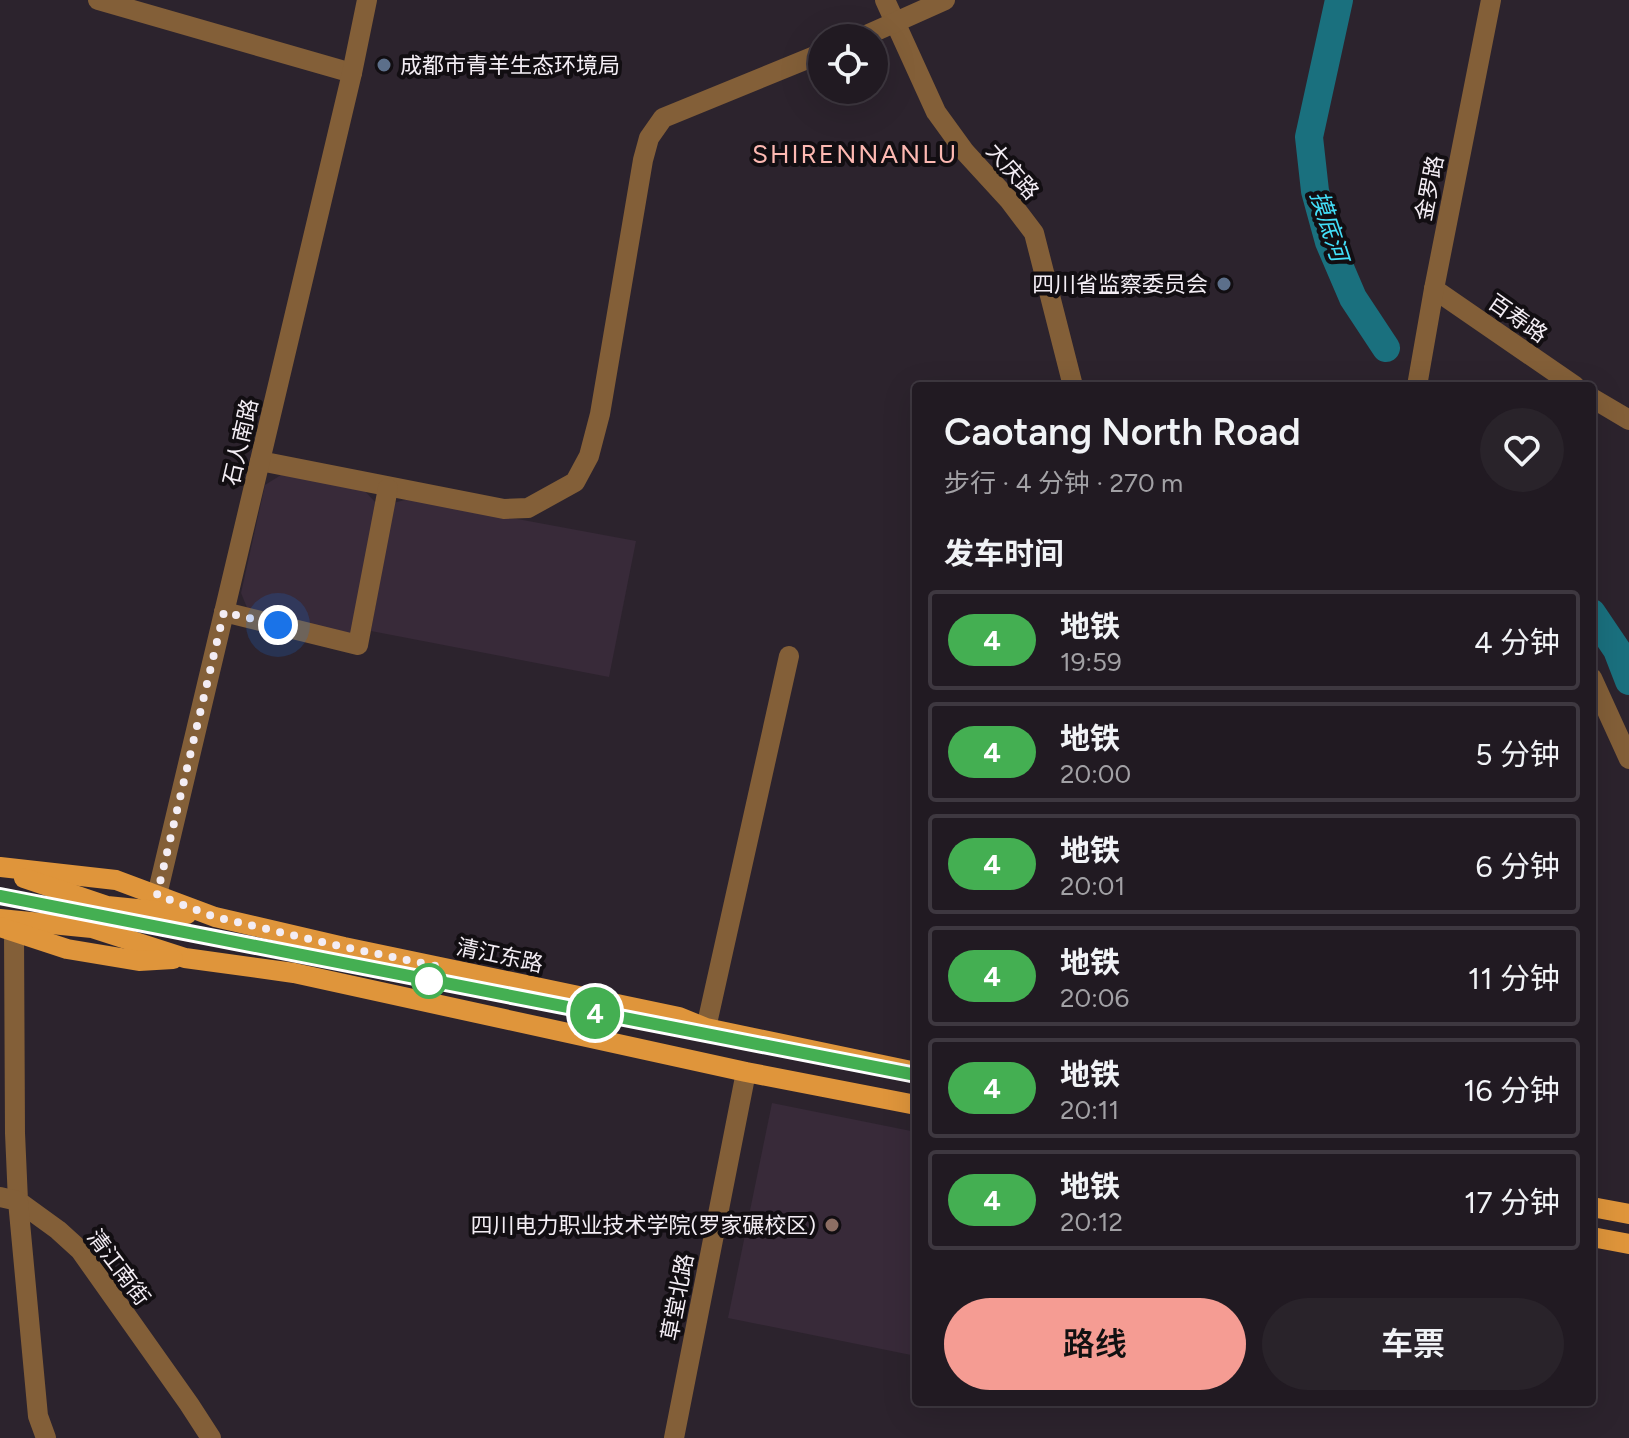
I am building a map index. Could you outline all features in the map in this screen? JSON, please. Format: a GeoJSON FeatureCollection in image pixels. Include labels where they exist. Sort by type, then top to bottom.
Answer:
{"type":"FeatureCollection","features":[{"type":"Feature","properties":{"kind":"main road","name":"清江东路"},"geometry":{"type":"LineString","coordinates":[[0,868],[116,880],[215,917]]}},
{"type":"Feature","properties":{"kind":"main road","name":"清江东路"},"geometry":{"type":"LineString","coordinates":[[0,868],[107,906],[215,917],[679,1017],[706,1028],[912,1071]]}},
{"type":"Feature","properties":{"kind":"main road"},"geometry":{"type":"LineString","coordinates":[[5,926],[92,928],[185,958],[294,973],[746,1072],[912,1104]]}},
{"type":"Feature","properties":{"kind":"main road"},"geometry":{"type":"LineString","coordinates":[[1596,1208],[1629,1214]]}},
{"type":"Feature","properties":{"kind":"main road"},"geometry":{"type":"LineString","coordinates":[[1596,1238],[1629,1244]]}},
{"type":"Feature","properties":{"kind":"street"},"geometry":{"type":"LineString","coordinates":[[98,0],[352,73]]}},
{"type":"Feature","properties":{"kind":"street","name":"石人南路"},"geometry":{"type":"LineString","coordinates":[[157,895],[367,0]]}},
{"type":"Feature","properties":{"kind":"street","name":"大庆路"},"geometry":{"type":"LineString","coordinates":[[885,0],[936,112],[965,152],[1034,233],[1072,382]]}},
{"type":"Feature","properties":{"kind":"street"},"geometry":{"type":"LineString","coordinates":[[888,27],[945,0]]}},
{"type":"Feature","properties":{"kind":"street","name":"金罗路"},"geometry":{"type":"LineString","coordinates":[[1418,382],[1491,0]]}},
{"type":"Feature","properties":{"kind":"street"},"geometry":{"type":"LineString","coordinates":[[260,461],[504,509],[528,508],[575,482],[589,456],[600,414],[649,138],[663,118],[808,59]]}},
{"type":"Feature","properties":{"kind":"street","name":"百寿路"},"geometry":{"type":"LineString","coordinates":[[1434,289],[1569,382]]}},
{"type":"Feature","properties":{"kind":"street"},"geometry":{"type":"LineString","coordinates":[[1596,400],[1629,420]]}},
{"type":"Feature","properties":{"kind":"street"},"geometry":{"type":"LineString","coordinates":[[224,612],[358,645],[388,488]]}},
{"type":"Feature","properties":{"kind":"street"},"geometry":{"type":"LineString","coordinates":[[706,1028],[789,656]]}},
{"type":"Feature","properties":{"kind":"street"},"geometry":{"type":"LineString","coordinates":[[1596,687],[1629,759]]}},
{"type":"Feature","properties":{"kind":"street"},"geometry":{"type":"LineString","coordinates":[[5,926],[15,1133],[9,1199],[38,1416],[46,1438]]}},
{"type":"Feature","properties":{"kind":"street","name":"草堂北路"},"geometry":{"type":"LineString","coordinates":[[674,1438],[746,1072]]}},
{"type":"Feature","properties":{"kind":"street","name":"清江南街"},"geometry":{"type":"LineString","coordinates":[[9,1199],[58,1230],[80,1250],[211,1438]]}},
{"type":"Feature","properties":{"kind":"shaded area"},"geometry":{"type":"Polygon","coordinates":[[[281,475],[362,488],[376,503],[351,634],[248,610],[241,593],[265,485],[281,475]]]}},
{"type":"Feature","properties":{"kind":"shaded area"},"geometry":{"type":"Polygon","coordinates":[[[409,499],[636,541],[609,677],[371,631],[393,503],[409,499]]]}},
{"type":"Feature","properties":{"kind":"shaded area","name":"四川电力职业技术学院(罗家碾校区)"},"geometry":{"type":"Polygon","coordinates":[[[772,1103],[912,1131],[912,1355],[728,1318],[772,1103]]]}},
{"type":"Feature","properties":{"kind":"waterway","name":"摸底河"},"geometry":{"type":"LineString","coordinates":[[1339,0],[1309,137],[1315,191],[1329,242],[1353,298],[1386,348]]}},
{"type":"Feature","properties":{"kind":"waterway"},"geometry":{"type":"LineString","coordinates":[[1596,619],[1617,650],[1629,681]]}},
{"type":"Feature","properties":{"kind":"metro line","name":"4"},"geometry":{"type":"LineString","coordinates":[[0,896],[912,1074]]}},
{"type":"Feature","properties":{"kind":"place","name":"成都市青羊生态环境局"},"geometry":{"type":"Point","coordinates":[384,65]}},
{"type":"Feature","properties":{"kind":"place","name":"四川省监察委员会"},"geometry":{"type":"Point","coordinates":[1224,284]}},
{"type":"Feature","properties":{"kind":"place","name":"四川电力职业技术学院(罗家碾校区)"},"geometry":{"type":"Point","coordinates":[832,1225]}},
{"type":"Feature","properties":{"kind":"district","name":"SHIRENNANLU"},"geometry":{"type":"Point","coordinates":[855,154]}},
{"type":"Feature","properties":{"kind":"route"},"geometry":{"type":"LineString","coordinates":[[278,625],[224,612],[157,895],[215,917],[436,966],[429,981]]}}]}
